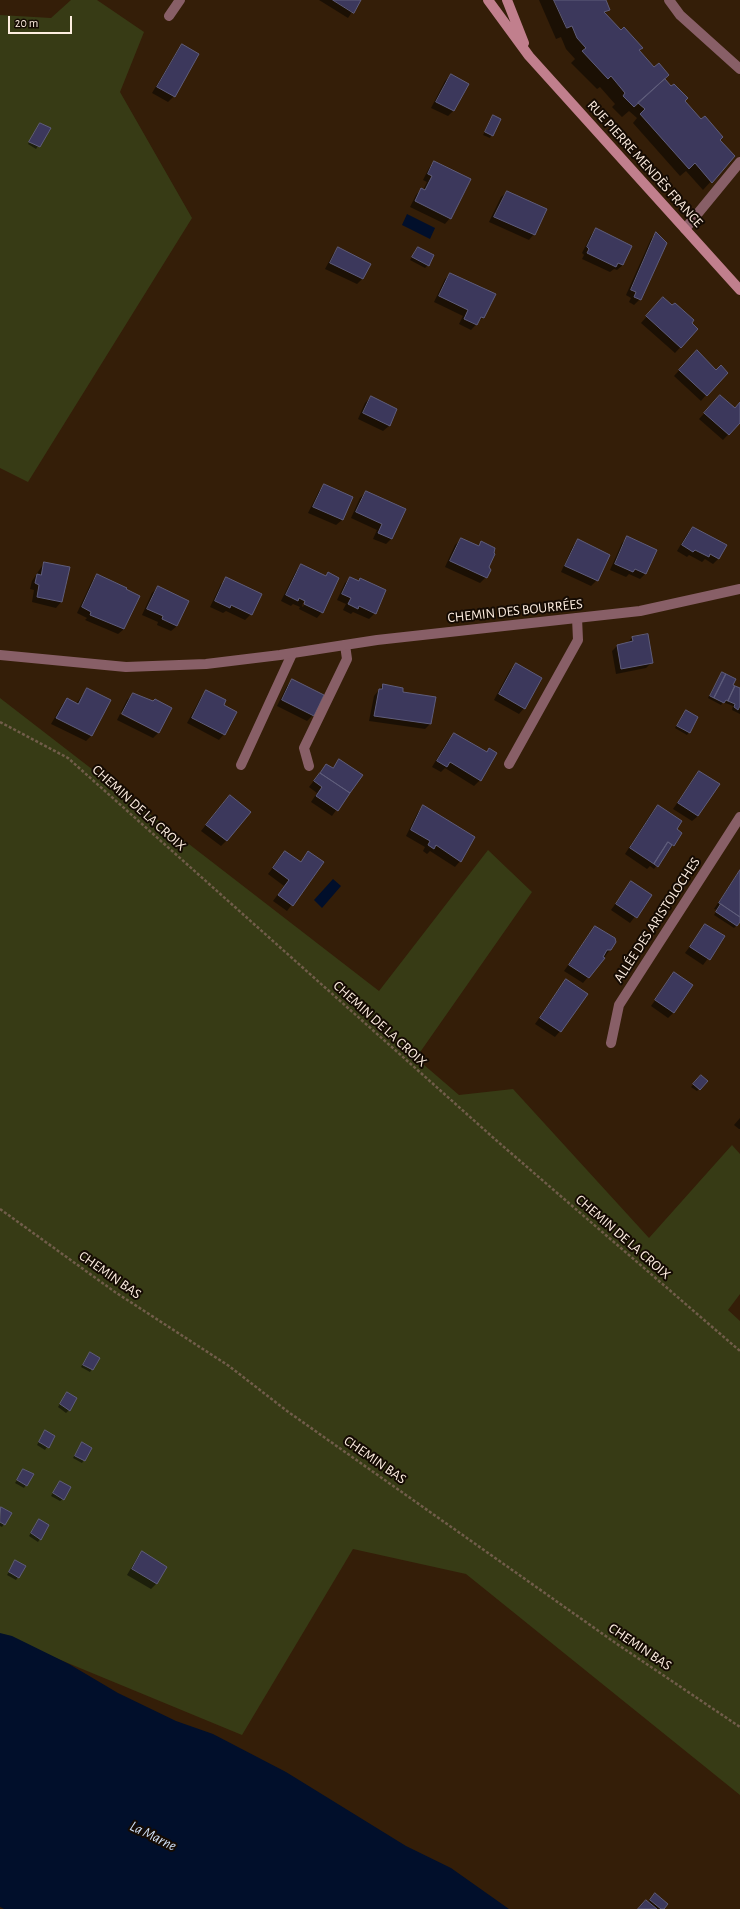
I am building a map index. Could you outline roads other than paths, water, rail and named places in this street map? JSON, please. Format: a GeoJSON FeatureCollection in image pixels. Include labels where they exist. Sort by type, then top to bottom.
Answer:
{"type":"FeatureCollection","features":[{"type":"Feature","properties":{"kind":"street"},"geometry":{"type":"LineString","coordinates":[[169,16],[180,0]]}},
{"type":"Feature","properties":{"kind":"street","name":"RUE PIERRE MENDÈS FRANCE"},"geometry":{"type":"LineString","coordinates":[[488,0],[529,56],[740,290]]}},
{"type":"Feature","properties":{"kind":"street","name":"RUE PIERRE MENDÈS FRANCE"},"geometry":{"type":"LineString","coordinates":[[507,0],[529,56]]}},
{"type":"Feature","properties":{"kind":"street"},"geometry":{"type":"LineString","coordinates":[[669,0],[680,15],[740,69]]}},
{"type":"Feature","properties":{"kind":"street"},"geometry":{"type":"LineString","coordinates":[[685,229],[740,162]]}},
{"type":"Feature","properties":{"kind":"street","name":"CHEMIN DES BOURRÉES"},"geometry":{"type":"LineString","coordinates":[[0,655],[126,667],[206,664],[292,654],[345,645],[640,611],[740,589]]}},
{"type":"Feature","properties":{"kind":"street"},"geometry":{"type":"LineString","coordinates":[[509,764],[578,640],[577,618]]}},
{"type":"Feature","properties":{"kind":"street"},"geometry":{"type":"LineString","coordinates":[[309,766],[304,748],[347,659],[345,645]]}},
{"type":"Feature","properties":{"kind":"street"},"geometry":{"type":"LineString","coordinates":[[241,765],[292,654]]}},
{"type":"Feature","properties":{"kind":"street","name":"ALLÉE DES ARISTOLOCHES"},"geometry":{"type":"LineString","coordinates":[[611,1043],[619,1005],[740,816]]}},
{"type":"Feature","properties":{"kind":"water"},"geometry":{"type":"Polygon","coordinates":[[[407,214],[435,228],[430,239],[402,225],[407,214]]]}},
{"type":"Feature","properties":{"kind":"water"},"geometry":{"type":"Polygon","coordinates":[[[333,879],[341,886],[322,908],[314,900],[333,879]]]}},
{"type":"Feature","properties":{"kind":"water","name":"La Marne"},"geometry":{"type":"Polygon","coordinates":[[[0,1633],[12,1636],[69,1664],[118,1693],[176,1721],[213,1734],[286,1772],[406,1846],[451,1868],[509,1909],[4,1909],[0,1907],[0,1633]]]}}]}
